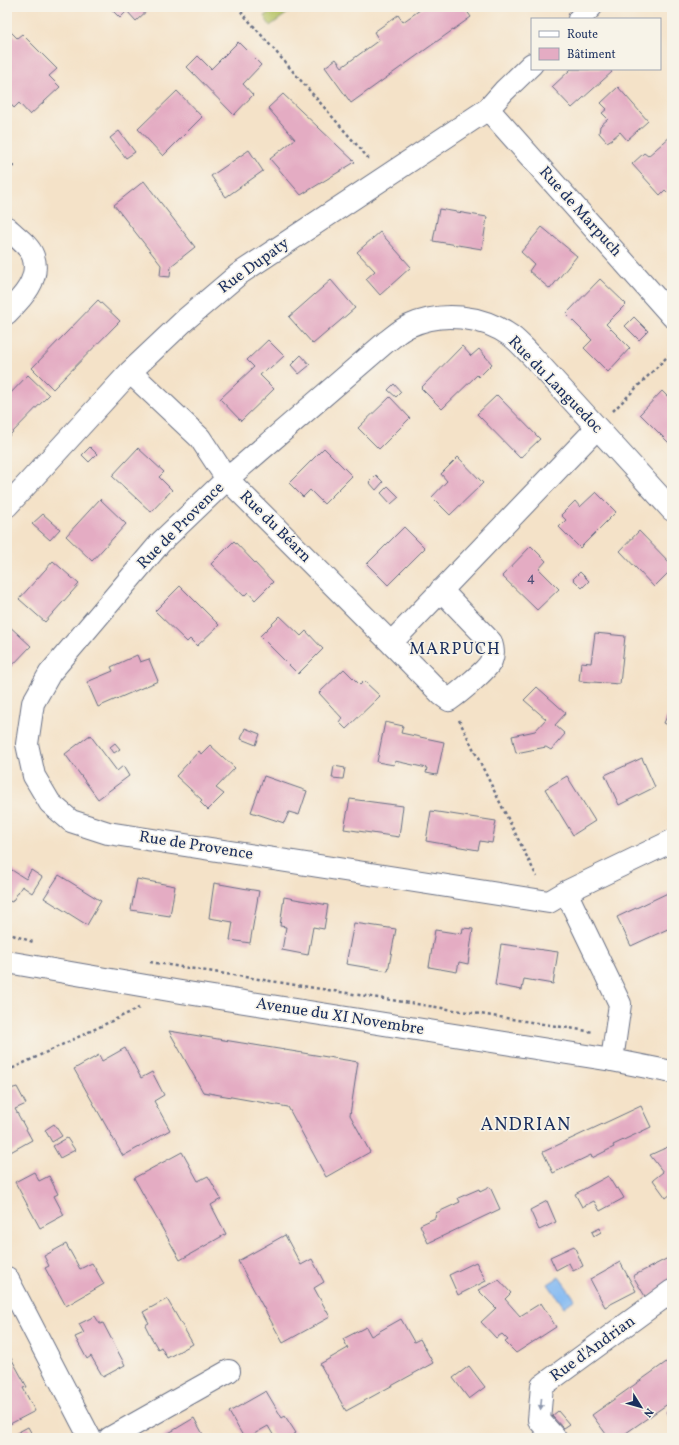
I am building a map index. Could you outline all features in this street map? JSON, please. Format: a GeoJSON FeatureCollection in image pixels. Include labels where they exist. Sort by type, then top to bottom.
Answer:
{"type":"FeatureCollection","features":[{"type":"Feature","properties":{"kind":"street"},"geometry":{"type":"LineString","coordinates":[[580,18],[591,7]]}},
{"type":"Feature","properties":{"kind":"street","name":"Rue Dupaty"},"geometry":{"type":"LineString","coordinates":[[7,506],[130,372],[174,329],[239,274],[488,109],[531,65]]}},
{"type":"Feature","properties":{"kind":"street","name":"Rue de Marpuch"},"geometry":{"type":"LineString","coordinates":[[488,109],[672,316]]}},
{"type":"Feature","properties":{"kind":"street"},"geometry":{"type":"LineString","coordinates":[[7,228],[27,246],[33,256],[34,265],[33,278],[27,292],[7,313]]}},
{"type":"Feature","properties":{"kind":"street","name":"Rue du Languedoc"},"geometry":{"type":"LineString","coordinates":[[227,479],[386,342],[407,327],[427,319],[457,316],[484,322],[511,336],[531,355],[672,510]]}},
{"type":"Feature","properties":{"kind":"street","name":"Rue du Béarn"},"geometry":{"type":"LineString","coordinates":[[130,372],[200,438],[227,479],[442,695],[449,700]]}},
{"type":"Feature","properties":{"kind":"street"},"geometry":{"type":"LineString","coordinates":[[391,643],[597,428]]}},
{"type":"Feature","properties":{"kind":"street","name":"Rue de Provence"},"geometry":{"type":"LineString","coordinates":[[227,479],[161,542],[50,673],[33,703],[27,744],[34,776],[50,803],[71,820],[108,833],[557,897]]}},
{"type":"Feature","properties":{"kind":"street"},"geometry":{"type":"LineString","coordinates":[[441,590],[491,642],[494,652],[491,663],[458,694],[449,700]]}},
{"type":"Feature","properties":{"kind":"street"},"geometry":{"type":"LineString","coordinates":[[612,1060],[620,1004],[557,897],[672,840]]}},
{"type":"Feature","properties":{"kind":"street","name":"Avenue du XI Novembre"},"geometry":{"type":"LineString","coordinates":[[7,962],[175,991],[612,1060],[672,1072]]}},
{"type":"Feature","properties":{"kind":"street"},"geometry":{"type":"LineString","coordinates":[[7,1278],[90,1438]]}},
{"type":"Feature","properties":{"kind":"street","name":"Rue d'Andrian"},"geometry":{"type":"LineString","coordinates":[[555,1438],[539,1420],[542,1386],[672,1291]]}},
{"type":"Feature","properties":{"kind":"street"},"geometry":{"type":"LineString","coordinates":[[110,1438],[229,1371]]}},
{"type":"Feature","properties":{"kind":"path"},"geometry":{"type":"LineString","coordinates":[[238,7],[369,159]]}},
{"type":"Feature","properties":{"kind":"path"},"geometry":{"type":"LineString","coordinates":[[7,161],[14,167]]}},
{"type":"Feature","properties":{"kind":"path"},"geometry":{"type":"LineString","coordinates":[[597,428],[672,352]]}},
{"type":"Feature","properties":{"kind":"path"},"geometry":{"type":"LineString","coordinates":[[449,700],[557,897]]}},
{"type":"Feature","properties":{"kind":"path"},"geometry":{"type":"LineString","coordinates":[[7,932],[35,942]]}},
{"type":"Feature","properties":{"kind":"path"},"geometry":{"type":"LineString","coordinates":[[143,960],[616,1035]]}},
{"type":"Feature","properties":{"kind":"path"},"geometry":{"type":"LineString","coordinates":[[7,1071],[140,1008]]}},
{"type":"Feature","properties":{"kind":"green space"},"geometry":{"type":"Polygon","coordinates":[[[270,7],[296,7],[270,26],[264,16],[272,11],[270,7]]]}},
{"type":"Feature","properties":{"kind":"water"},"geometry":{"type":"Polygon","coordinates":[[[559,1277],[575,1299],[564,1307],[548,1284],[559,1277]]]}},
{"type":"Feature","properties":{"kind":"building"},"geometry":{"type":"Polygon","coordinates":[[[109,7],[151,7],[136,21],[127,11],[120,18],[109,7]]]}},
{"type":"Feature","properties":{"kind":"building"},"geometry":{"type":"Polygon","coordinates":[[[424,7],[464,7],[471,17],[351,103],[325,67],[336,59],[342,67],[379,40],[374,32],[398,15],[403,22],[424,7]]]}},
{"type":"Feature","properties":{"kind":"building"},"geometry":{"type":"Polygon","coordinates":[[[10,31],[17,38],[22,34],[57,69],[49,76],[60,87],[30,115],[19,103],[14,108],[7,100],[7,34],[10,31]]]}},
{"type":"Feature","properties":{"kind":"building"},"geometry":{"type":"Polygon","coordinates":[[[238,42],[261,65],[243,84],[253,95],[234,115],[187,67],[198,56],[211,69],[238,42]]]}},
{"type":"Feature","properties":{"kind":"building"},"geometry":{"type":"Polygon","coordinates":[[[570,70],[610,70],[612,72],[572,108],[552,87],[570,70]]]}},
{"type":"Feature","properties":{"kind":"building"},"geometry":{"type":"Polygon","coordinates":[[[618,87],[648,121],[627,140],[620,132],[607,142],[599,133],[600,126],[608,119],[602,113],[607,109],[601,103],[618,87]]]}},
{"type":"Feature","properties":{"kind":"building"},"geometry":{"type":"Polygon","coordinates":[[[177,91],[202,117],[163,156],[138,129],[177,91]]]}},
{"type":"Feature","properties":{"kind":"building"},"geometry":{"type":"Polygon","coordinates":[[[283,94],[355,162],[301,195],[270,159],[295,139],[268,108],[283,94]]]}},
{"type":"Feature","properties":{"kind":"building"},"geometry":{"type":"Polygon","coordinates":[[[119,131],[135,152],[126,158],[110,138],[119,131]]]}},
{"type":"Feature","properties":{"kind":"building"},"geometry":{"type":"Polygon","coordinates":[[[671,136],[672,197],[665,190],[660,195],[632,164],[644,153],[648,156],[671,136]]]}},
{"type":"Feature","properties":{"kind":"building"},"geometry":{"type":"Polygon","coordinates":[[[249,150],[263,171],[226,197],[211,176],[249,150]]]}},
{"type":"Feature","properties":{"kind":"building"},"geometry":{"type":"Polygon","coordinates":[[[144,181],[195,247],[171,266],[170,277],[160,276],[161,265],[114,205],[144,181]]]}},
{"type":"Feature","properties":{"kind":"building"},"geometry":{"type":"Polygon","coordinates":[[[439,209],[487,217],[482,249],[433,241],[439,209]]]}},
{"type":"Feature","properties":{"kind":"building"},"geometry":{"type":"Polygon","coordinates":[[[542,227],[577,256],[550,289],[529,271],[534,264],[521,252],[542,227]]]}},
{"type":"Feature","properties":{"kind":"building"},"geometry":{"type":"Polygon","coordinates":[[[380,232],[411,267],[380,295],[366,279],[375,271],[357,252],[380,232]]]}},
{"type":"Feature","properties":{"kind":"building"},"geometry":{"type":"Polygon","coordinates":[[[600,279],[626,304],[606,324],[630,348],[608,372],[584,348],[592,340],[566,314],[600,279]]]}},
{"type":"Feature","properties":{"kind":"building"},"geometry":{"type":"Polygon","coordinates":[[[331,280],[355,308],[313,344],[289,317],[331,280]]]}},
{"type":"Feature","properties":{"kind":"building"},"geometry":{"type":"Polygon","coordinates":[[[98,300],[120,321],[53,389],[32,368],[98,300]]]}},
{"type":"Feature","properties":{"kind":"building"},"geometry":{"type":"Polygon","coordinates":[[[634,317],[648,331],[639,340],[625,326],[634,317]]]}},
{"type":"Feature","properties":{"kind":"building"},"geometry":{"type":"Polygon","coordinates":[[[268,340],[284,356],[270,369],[268,368],[260,375],[274,389],[241,421],[220,399],[254,367],[247,360],[268,340]]]}},
{"type":"Feature","properties":{"kind":"building"},"geometry":{"type":"Polygon","coordinates":[[[462,346],[471,356],[479,349],[492,364],[479,377],[477,375],[442,409],[421,388],[462,346]]]}},
{"type":"Feature","properties":{"kind":"building"},"geometry":{"type":"Polygon","coordinates":[[[301,355],[310,365],[299,374],[291,365],[301,355]]]}},
{"type":"Feature","properties":{"kind":"building"},"geometry":{"type":"Polygon","coordinates":[[[28,375],[49,395],[7,438],[7,397],[28,375]]]}},
{"type":"Feature","properties":{"kind":"building"},"geometry":{"type":"Polygon","coordinates":[[[394,384],[401,392],[396,397],[388,390],[394,384]]]}},
{"type":"Feature","properties":{"kind":"building"},"geometry":{"type":"Polygon","coordinates":[[[662,391],[672,401],[672,446],[640,414],[662,391]]]}},
{"type":"Feature","properties":{"kind":"building"},"geometry":{"type":"Polygon","coordinates":[[[497,395],[540,439],[520,458],[477,414],[497,395]]]}},
{"type":"Feature","properties":{"kind":"building"},"geometry":{"type":"Polygon","coordinates":[[[390,397],[410,418],[379,449],[358,428],[390,397]]]}},
{"type":"Feature","properties":{"kind":"building"},"geometry":{"type":"Polygon","coordinates":[[[90,447],[97,454],[89,462],[82,455],[90,447]]]}},
{"type":"Feature","properties":{"kind":"building"},"geometry":{"type":"Polygon","coordinates":[[[138,448],[164,472],[159,477],[172,490],[151,512],[112,476],[138,448]]]}},
{"type":"Feature","properties":{"kind":"building"},"geometry":{"type":"Polygon","coordinates":[[[324,448],[352,476],[324,504],[310,490],[303,497],[289,483],[324,448]]]}},
{"type":"Feature","properties":{"kind":"building"},"geometry":{"type":"Polygon","coordinates":[[[458,457],[483,483],[450,515],[432,497],[447,481],[441,474],[458,457]]]}},
{"type":"Feature","properties":{"kind":"building"},"geometry":{"type":"Polygon","coordinates":[[[376,475],[383,482],[376,490],[369,482],[376,475]]]}},
{"type":"Feature","properties":{"kind":"building"},"geometry":{"type":"Polygon","coordinates":[[[388,486],[399,497],[391,504],[381,493],[388,486]]]}},
{"type":"Feature","properties":{"kind":"building"},"geometry":{"type":"Polygon","coordinates":[[[596,492],[616,512],[580,548],[559,527],[566,520],[561,515],[575,501],[580,507],[596,492]]]}},
{"type":"Feature","properties":{"kind":"building"},"geometry":{"type":"Polygon","coordinates":[[[100,499],[126,524],[92,561],[66,536],[100,499]]]}},
{"type":"Feature","properties":{"kind":"building"},"geometry":{"type":"Polygon","coordinates":[[[43,514],[60,529],[50,540],[32,524],[43,514]]]}},
{"type":"Feature","properties":{"kind":"building"},"geometry":{"type":"Polygon","coordinates":[[[404,527],[425,548],[388,585],[367,564],[404,527]]]}},
{"type":"Feature","properties":{"kind":"building"},"geometry":{"type":"Polygon","coordinates":[[[639,531],[672,565],[672,569],[654,587],[620,551],[639,531]]]}},
{"type":"Feature","properties":{"kind":"building"},"geometry":{"type":"Polygon","coordinates":[[[234,541],[273,582],[255,600],[248,592],[244,596],[211,564],[234,541]]]}},
{"type":"Feature","properties":{"kind":"building"},"geometry":{"type":"Polygon","coordinates":[[[531,546],[546,561],[539,569],[559,589],[537,610],[502,576],[531,546]]]}},
{"type":"Feature","properties":{"kind":"building"},"geometry":{"type":"Polygon","coordinates":[[[53,561],[79,584],[45,622],[19,599],[53,561]]]}},
{"type":"Feature","properties":{"kind":"building"},"geometry":{"type":"Polygon","coordinates":[[[580,572],[589,581],[582,588],[573,579],[580,572]]]}},
{"type":"Feature","properties":{"kind":"building"},"geometry":{"type":"Polygon","coordinates":[[[180,586],[219,625],[197,646],[190,639],[187,642],[155,611],[180,586]]]}},
{"type":"Feature","properties":{"kind":"building"},"geometry":{"type":"Polygon","coordinates":[[[280,616],[301,636],[306,631],[323,649],[298,674],[260,636],[280,616]]]}},
{"type":"Feature","properties":{"kind":"building"},"geometry":{"type":"Polygon","coordinates":[[[7,624],[31,646],[10,668],[7,665],[7,624]]]}},
{"type":"Feature","properties":{"kind":"building"},"geometry":{"type":"Polygon","coordinates":[[[595,633],[625,636],[620,684],[579,681],[581,662],[591,663],[595,633]]]}},
{"type":"Feature","properties":{"kind":"building"},"geometry":{"type":"Polygon","coordinates":[[[137,655],[140,662],[149,659],[158,681],[98,707],[87,682],[113,671],[111,667],[137,655]]]}},
{"type":"Feature","properties":{"kind":"building"},"geometry":{"type":"Polygon","coordinates":[[[344,669],[360,685],[364,681],[380,696],[346,729],[339,722],[342,718],[319,693],[344,669]]]}},
{"type":"Feature","properties":{"kind":"building"},"geometry":{"type":"Polygon","coordinates":[[[537,687],[566,713],[555,725],[565,734],[551,750],[546,747],[516,753],[512,736],[535,731],[546,719],[524,700],[537,687]]]}},
{"type":"Feature","properties":{"kind":"building"},"geometry":{"type":"Polygon","coordinates":[[[672,705],[672,727],[664,723],[672,705]]]}},
{"type":"Feature","properties":{"kind":"building"},"geometry":{"type":"Polygon","coordinates":[[[385,722],[403,726],[401,733],[444,742],[437,775],[426,773],[427,768],[395,761],[394,765],[377,762],[385,722]]]}},
{"type":"Feature","properties":{"kind":"building"},"geometry":{"type":"Polygon","coordinates":[[[245,728],[260,734],[256,745],[241,739],[245,728]]]}},
{"type":"Feature","properties":{"kind":"building"},"geometry":{"type":"Polygon","coordinates":[[[90,735],[117,771],[123,766],[129,776],[98,799],[65,754],[90,735]]]}},
{"type":"Feature","properties":{"kind":"building"},"geometry":{"type":"Polygon","coordinates":[[[115,743],[120,749],[114,753],[110,747],[115,743]]]}},
{"type":"Feature","properties":{"kind":"building"},"geometry":{"type":"Polygon","coordinates":[[[210,745],[235,768],[216,788],[224,794],[208,810],[200,802],[202,800],[176,776],[199,751],[201,754],[210,745]]]}},
{"type":"Feature","properties":{"kind":"building"},"geometry":{"type":"Polygon","coordinates":[[[642,758],[655,787],[619,805],[605,775],[642,758]]]}},
{"type":"Feature","properties":{"kind":"building"},"geometry":{"type":"Polygon","coordinates":[[[334,766],[345,768],[343,779],[332,778],[334,766]]]}},
{"type":"Feature","properties":{"kind":"building"},"geometry":{"type":"Polygon","coordinates":[[[264,776],[307,791],[299,815],[289,812],[284,823],[251,812],[264,776]]]}},
{"type":"Feature","properties":{"kind":"building"},"geometry":{"type":"Polygon","coordinates":[[[567,776],[595,821],[573,835],[545,789],[567,776]]]}},
{"type":"Feature","properties":{"kind":"building"},"geometry":{"type":"Polygon","coordinates":[[[350,799],[403,806],[399,837],[344,829],[350,799]]]}},
{"type":"Feature","properties":{"kind":"building"},"geometry":{"type":"Polygon","coordinates":[[[431,811],[496,821],[492,843],[480,841],[478,850],[426,841],[431,811]]]}},
{"type":"Feature","properties":{"kind":"building"},"geometry":{"type":"Polygon","coordinates":[[[7,867],[26,879],[31,870],[42,877],[32,893],[22,886],[12,902],[7,900],[7,867]]]}},
{"type":"Feature","properties":{"kind":"building"},"geometry":{"type":"Polygon","coordinates":[[[59,875],[101,901],[87,925],[44,898],[59,875]]]}},
{"type":"Feature","properties":{"kind":"building"},"geometry":{"type":"Polygon","coordinates":[[[137,879],[175,886],[170,916],[131,910],[137,879]]]}},
{"type":"Feature","properties":{"kind":"building"},"geometry":{"type":"Polygon","coordinates":[[[214,883],[259,891],[250,943],[230,940],[233,922],[209,918],[214,883]]]}},
{"type":"Feature","properties":{"kind":"building"},"geometry":{"type":"Polygon","coordinates":[[[672,891],[672,927],[631,946],[617,917],[672,891]]]}},
{"type":"Feature","properties":{"kind":"building"},"geometry":{"type":"Polygon","coordinates":[[[284,897],[328,905],[324,929],[313,927],[308,955],[282,950],[286,927],[280,926],[284,897]]]}},
{"type":"Feature","properties":{"kind":"building"},"geometry":{"type":"Polygon","coordinates":[[[354,923],[396,929],[388,971],[346,964],[354,923]]]}},
{"type":"Feature","properties":{"kind":"building"},"geometry":{"type":"Polygon","coordinates":[[[463,928],[473,929],[468,964],[459,962],[457,972],[429,967],[435,930],[462,934],[463,928]]]}},
{"type":"Feature","properties":{"kind":"building"},"geometry":{"type":"Polygon","coordinates":[[[501,944],[558,952],[553,984],[524,979],[522,990],[495,985],[501,944]]]}},
{"type":"Feature","properties":{"kind":"building"},"geometry":{"type":"Polygon","coordinates":[[[169,1031],[358,1062],[350,1115],[370,1152],[326,1177],[288,1107],[203,1092],[169,1031]]]}},
{"type":"Feature","properties":{"kind":"building"},"geometry":{"type":"Polygon","coordinates":[[[125,1048],[141,1078],[152,1072],[164,1095],[154,1101],[170,1130],[123,1156],[74,1069],[99,1055],[102,1061],[125,1048]]]}},
{"type":"Feature","properties":{"kind":"building"},"geometry":{"type":"Polygon","coordinates":[[[17,1087],[26,1104],[15,1109],[32,1140],[7,1154],[7,1090],[17,1087]]]}},
{"type":"Feature","properties":{"kind":"building"},"geometry":{"type":"Polygon","coordinates":[[[641,1106],[651,1127],[613,1145],[614,1147],[592,1158],[591,1155],[553,1173],[543,1152],[641,1106]]]}},
{"type":"Feature","properties":{"kind":"building"},"geometry":{"type":"Polygon","coordinates":[[[54,1124],[62,1136],[52,1142],[45,1130],[54,1124]]]}},
{"type":"Feature","properties":{"kind":"building"},"geometry":{"type":"Polygon","coordinates":[[[67,1138],[75,1150],[60,1158],[53,1146],[67,1138]]]}},
{"type":"Feature","properties":{"kind":"building"},"geometry":{"type":"Polygon","coordinates":[[[672,1145],[672,1193],[666,1198],[653,1180],[663,1172],[650,1155],[672,1145]]]}},
{"type":"Feature","properties":{"kind":"building"},"geometry":{"type":"Polygon","coordinates":[[[182,1152],[198,1181],[208,1176],[221,1199],[211,1205],[226,1234],[180,1260],[134,1178],[182,1152]]]}},
{"type":"Feature","properties":{"kind":"building"},"geometry":{"type":"Polygon","coordinates":[[[34,1172],[39,1181],[49,1176],[58,1194],[54,1196],[64,1215],[40,1228],[15,1182],[34,1172]]]}},
{"type":"Feature","properties":{"kind":"building"},"geometry":{"type":"Polygon","coordinates":[[[608,1176],[624,1198],[600,1211],[594,1201],[582,1207],[575,1194],[608,1176]]]}},
{"type":"Feature","properties":{"kind":"building"},"geometry":{"type":"Polygon","coordinates":[[[490,1187],[500,1209],[428,1243],[420,1225],[435,1218],[436,1213],[460,1202],[458,1198],[479,1189],[480,1192],[490,1187]]]}},
{"type":"Feature","properties":{"kind":"building"},"geometry":{"type":"Polygon","coordinates":[[[547,1201],[556,1222],[539,1230],[530,1210],[547,1201]]]}},
{"type":"Feature","properties":{"kind":"building"},"geometry":{"type":"Polygon","coordinates":[[[600,1228],[601,1232],[594,1236],[592,1232],[600,1228]]]}},
{"type":"Feature","properties":{"kind":"building"},"geometry":{"type":"Polygon","coordinates":[[[285,1235],[301,1265],[312,1259],[324,1282],[314,1288],[330,1317],[283,1343],[238,1261],[285,1235]]]}},
{"type":"Feature","properties":{"kind":"building"},"geometry":{"type":"Polygon","coordinates":[[[66,1244],[80,1269],[92,1263],[104,1284],[66,1306],[45,1268],[49,1266],[44,1256],[66,1244]]]}},
{"type":"Feature","properties":{"kind":"building"},"geometry":{"type":"Polygon","coordinates":[[[574,1246],[583,1266],[573,1271],[569,1263],[556,1270],[550,1257],[574,1246]]]}},
{"type":"Feature","properties":{"kind":"building"},"geometry":{"type":"Polygon","coordinates":[[[672,1256],[672,1284],[646,1298],[633,1276],[672,1256]]]}},
{"type":"Feature","properties":{"kind":"building"},"geometry":{"type":"Polygon","coordinates":[[[476,1262],[486,1281],[458,1295],[449,1275],[476,1262]]]}},
{"type":"Feature","properties":{"kind":"building"},"geometry":{"type":"Polygon","coordinates":[[[620,1262],[636,1291],[605,1307],[590,1279],[620,1262]]]}},
{"type":"Feature","properties":{"kind":"building"},"geometry":{"type":"Polygon","coordinates":[[[499,1280],[511,1293],[505,1299],[520,1316],[541,1303],[556,1327],[516,1353],[505,1342],[508,1340],[502,1334],[496,1338],[481,1322],[496,1308],[478,1290],[499,1280]]]}},
{"type":"Feature","properties":{"kind":"building"},"geometry":{"type":"Polygon","coordinates":[[[167,1299],[193,1344],[167,1358],[161,1347],[158,1349],[151,1337],[145,1325],[149,1323],[143,1312],[167,1299]]]}},
{"type":"Feature","properties":{"kind":"building"},"geometry":{"type":"Polygon","coordinates":[[[95,1316],[100,1324],[103,1323],[125,1365],[103,1377],[91,1356],[87,1359],[75,1337],[84,1333],[79,1324],[95,1316]]]}},
{"type":"Feature","properties":{"kind":"building"},"geometry":{"type":"Polygon","coordinates":[[[401,1319],[414,1342],[420,1339],[433,1363],[346,1411],[320,1364],[348,1348],[343,1339],[366,1327],[371,1336],[401,1319]]]}},
{"type":"Feature","properties":{"kind":"building"},"geometry":{"type":"Polygon","coordinates":[[[11,1358],[27,1387],[23,1388],[35,1411],[10,1424],[7,1418],[7,1359],[11,1358]]]}},
{"type":"Feature","properties":{"kind":"building"},"geometry":{"type":"Polygon","coordinates":[[[672,1358],[672,1401],[626,1433],[630,1438],[609,1438],[592,1415],[672,1358]]]}},
{"type":"Feature","properties":{"kind":"building"},"geometry":{"type":"Polygon","coordinates":[[[469,1366],[485,1387],[469,1399],[453,1378],[469,1366]]]}},
{"type":"Feature","properties":{"kind":"building"},"geometry":{"type":"Polygon","coordinates":[[[266,1391],[282,1418],[285,1416],[296,1433],[288,1438],[275,1438],[268,1426],[247,1438],[239,1438],[243,1436],[229,1412],[266,1391]]]}},
{"type":"Feature","properties":{"kind":"building"},"geometry":{"type":"Polygon","coordinates":[[[672,1407],[672,1419],[666,1412],[672,1407]]]}},
{"type":"Feature","properties":{"kind":"building"},"geometry":{"type":"Polygon","coordinates":[[[558,1411],[569,1424],[563,1428],[552,1416],[558,1411]]]}},
{"type":"Feature","properties":{"kind":"building"},"geometry":{"type":"Polygon","coordinates":[[[194,1418],[205,1438],[159,1438],[174,1430],[194,1418]]]}},
{"type":"Feature","properties":{"kind":"building"},"geometry":{"type":"Polygon","coordinates":[[[28,1427],[34,1438],[7,1438],[28,1427]]]}},
{"type":"Feature","properties":{"kind":"district","name":"MARPUCH"},"geometry":{"type":"Point","coordinates":[455,649]}},
{"type":"Feature","properties":{"kind":"district","name":"ANDRIAN"},"geometry":{"type":"Point","coordinates":[526,1125]}}]}
